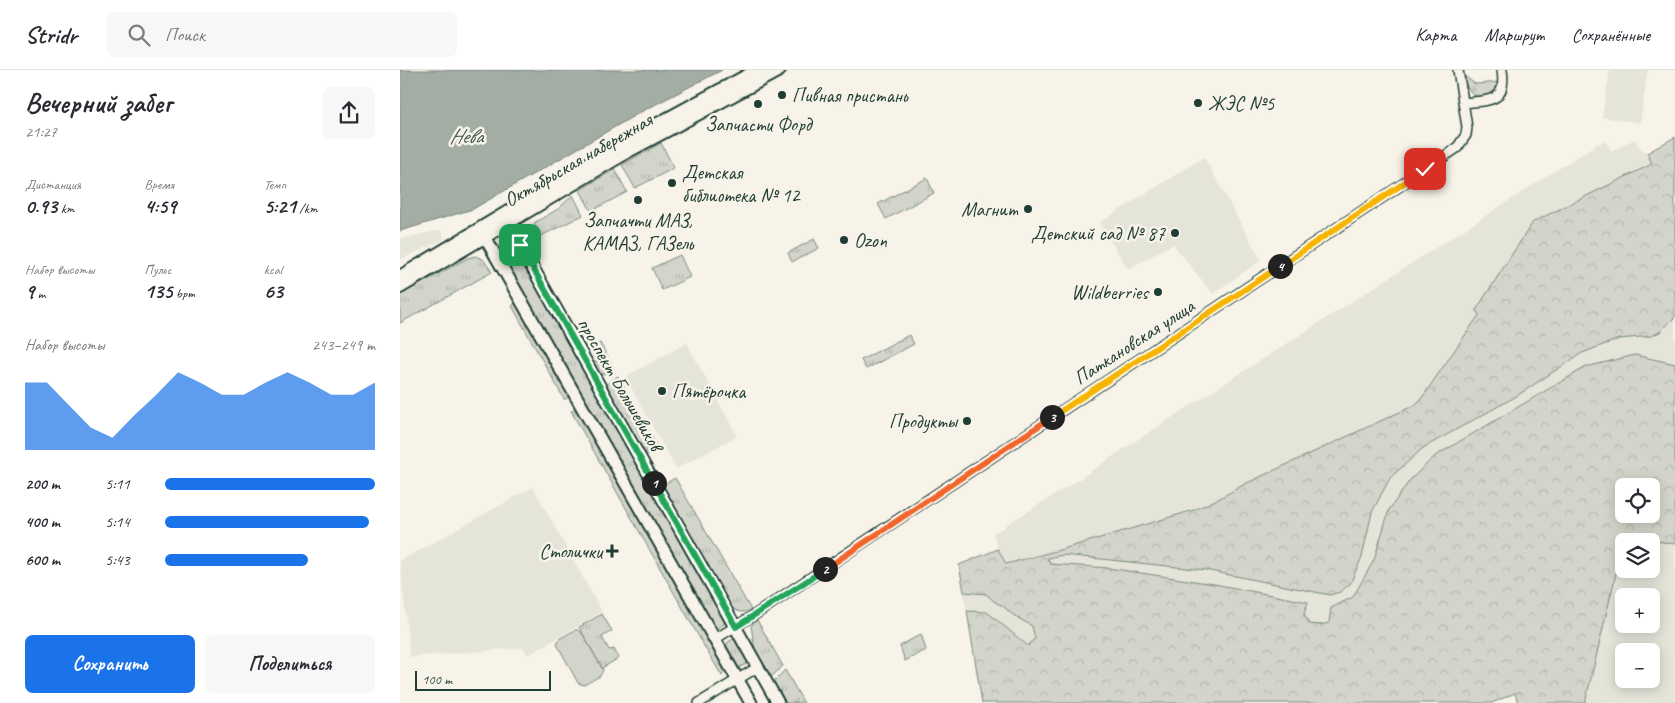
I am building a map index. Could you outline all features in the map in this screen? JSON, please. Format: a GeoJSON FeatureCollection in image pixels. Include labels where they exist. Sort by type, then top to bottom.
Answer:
{"type":"FeatureCollection","features":[{"type":"Feature","properties":{"kind":"main road","name":"Октябрьская набережная"},"geometry":{"type":"LineString","coordinates":[[400,288],[623,143],[758,70]]}},
{"type":"Feature","properties":{"kind":"main road","name":"Октябрьская набережная"},"geometry":{"type":"LineString","coordinates":[[505,219],[779,70]]}},
{"type":"Feature","properties":{"kind":"main road","name":"проспект Большевиков"},"geometry":{"type":"LineString","coordinates":[[505,219],[778,703]]}},
{"type":"Feature","properties":{"kind":"main road","name":"Октябрьская набережная"},"geometry":{"type":"LineString","coordinates":[[400,277],[482,233]]}},
{"type":"Feature","properties":{"kind":"main road"},"geometry":{"type":"LineString","coordinates":[[482,233],[751,703]]}},
{"type":"Feature","properties":{"kind":"street","name":"Паткановская улица"},"geometry":{"type":"LineString","coordinates":[[715,640],[1457,148],[1466,135],[1467,127],[1458,70]]}},
{"type":"Feature","properties":{"kind":"street"},"geometry":{"type":"LineString","coordinates":[[1464,103],[1490,100],[1497,96],[1502,91],[1504,83],[1502,70]]}},
{"type":"Feature","properties":{"kind":"street"},"geometry":{"type":"LineString","coordinates":[[699,703],[758,666]]}},
{"type":"Feature","properties":{"kind":"shaded area"},"geometry":{"type":"Polygon","coordinates":[[[1610,70],[1648,70],[1640,123],[1602,117],[1610,70]]]}},
{"type":"Feature","properties":{"kind":"shaded area"},"geometry":{"type":"Polygon","coordinates":[[[1675,137],[1675,703],[1518,703],[1515,693],[1492,703],[982,703],[959,565],[998,549],[993,533],[1004,528],[1140,438],[1597,144],[1606,141],[1611,151],[1635,139],[1639,147],[1647,153],[1675,137]]]}},
{"type":"Feature","properties":{"kind":"shaded area","name":"Детский сад № 87"},"geometry":{"type":"Polygon","coordinates":[[[1204,157],[1261,260],[1213,294],[1173,244],[1128,269],[1099,223],[1204,157]]]}},
{"type":"Feature","properties":{"kind":"shaded area"},"geometry":{"type":"Polygon","coordinates":[[[441,230],[444,239],[400,260],[400,239],[441,230]]]}},
{"type":"Feature","properties":{"kind":"shaded area"},"geometry":{"type":"Polygon","coordinates":[[[687,343],[737,436],[676,469],[625,377],[687,343]]]}},
{"type":"Feature","properties":{"kind":"shaded area"},"geometry":{"type":"Polygon","coordinates":[[[533,487],[602,612],[528,655],[523,648],[410,657],[400,561],[533,487]]]}},
{"type":"Feature","properties":{"kind":"green space"},"geometry":{"type":"Polygon","coordinates":[[[1463,75],[1475,84],[1499,82],[1491,95],[1480,97],[1474,95],[1469,90],[1463,75]]]}},
{"type":"Feature","properties":{"kind":"green space"},"geometry":{"type":"Polygon","coordinates":[[[1675,137],[1675,317],[1660,332],[1651,336],[1619,339],[1582,353],[1515,397],[1423,448],[1390,478],[1372,512],[1362,557],[1350,584],[1340,592],[1330,595],[1205,570],[1063,555],[1048,558],[1050,564],[1108,568],[1214,584],[1308,602],[1304,614],[1309,624],[1320,625],[1329,623],[1331,608],[1353,597],[1374,560],[1389,510],[1410,480],[1435,456],[1586,367],[1635,355],[1675,364],[1675,544],[1660,542],[1660,533],[1615,533],[1615,578],[1585,703],[1518,703],[1515,693],[1492,703],[982,703],[967,611],[987,612],[1028,646],[1035,638],[1032,626],[1013,615],[986,594],[964,592],[959,565],[998,549],[1006,564],[1194,510],[1247,483],[1415,405],[1479,315],[1476,310],[1533,222],[1652,164],[1647,153],[1675,137]]]}},
{"type":"Feature","properties":{"kind":"green space"},"geometry":{"type":"Polygon","coordinates":[[[661,143],[674,168],[635,188],[622,165],[661,143]]]}},
{"type":"Feature","properties":{"kind":"green space"},"geometry":{"type":"Polygon","coordinates":[[[615,169],[627,192],[591,211],[580,190],[615,169]]]}},
{"type":"Feature","properties":{"kind":"green space"},"geometry":{"type":"Polygon","coordinates":[[[927,178],[934,193],[886,219],[878,204],[927,178]]]}},
{"type":"Feature","properties":{"kind":"green space"},"geometry":{"type":"Polygon","coordinates":[[[573,195],[583,215],[541,236],[534,223],[558,209],[573,195]]]}},
{"type":"Feature","properties":{"kind":"green space"},"geometry":{"type":"Polygon","coordinates":[[[814,239],[819,248],[792,262],[788,253],[814,239]]]}},
{"type":"Feature","properties":{"kind":"green space"},"geometry":{"type":"Polygon","coordinates":[[[516,250],[725,619],[724,624],[717,628],[713,626],[503,257],[516,250]]]}},
{"type":"Feature","properties":{"kind":"green space"},"geometry":{"type":"Polygon","coordinates":[[[680,255],[690,277],[662,290],[652,268],[680,255]]]}},
{"type":"Feature","properties":{"kind":"green space"},"geometry":{"type":"Polygon","coordinates":[[[475,256],[483,259],[492,272],[400,323],[400,295],[475,256]]]}},
{"type":"Feature","properties":{"kind":"green space"},"geometry":{"type":"Polygon","coordinates":[[[516,303],[569,396],[566,399],[564,399],[512,306],[516,303]]]}},
{"type":"Feature","properties":{"kind":"green space"},"geometry":{"type":"Polygon","coordinates":[[[909,335],[914,344],[866,369],[861,360],[909,335]]]}},
{"type":"Feature","properties":{"kind":"green space"},"geometry":{"type":"Polygon","coordinates":[[[600,343],[613,367],[604,374],[599,373],[593,363],[597,361],[590,348],[600,343]]]}},
{"type":"Feature","properties":{"kind":"green space"},"geometry":{"type":"Polygon","coordinates":[[[618,376],[659,450],[649,455],[644,452],[606,386],[618,376]]]}},
{"type":"Feature","properties":{"kind":"green space"},"geometry":{"type":"Polygon","coordinates":[[[571,411],[578,411],[723,666],[722,676],[571,411]]]}},
{"type":"Feature","properties":{"kind":"green space"},"geometry":{"type":"Polygon","coordinates":[[[675,478],[751,610],[739,612],[729,605],[663,485],[675,478]]]}},
{"type":"Feature","properties":{"kind":"green space"},"geometry":{"type":"Polygon","coordinates":[[[602,614],[612,631],[602,637],[609,650],[614,649],[619,658],[602,668],[579,627],[602,614]]]}},
{"type":"Feature","properties":{"kind":"green space"},"geometry":{"type":"Polygon","coordinates":[[[757,620],[783,666],[770,678],[755,650],[751,626],[757,620]]]}},
{"type":"Feature","properties":{"kind":"green space"},"geometry":{"type":"Polygon","coordinates":[[[575,630],[582,633],[603,670],[600,676],[584,685],[578,683],[557,644],[559,639],[575,630]]]}},
{"type":"Feature","properties":{"kind":"green space"},"geometry":{"type":"Polygon","coordinates":[[[921,634],[926,650],[905,661],[900,646],[921,634]]]}},
{"type":"Feature","properties":{"kind":"green space"},"geometry":{"type":"Polygon","coordinates":[[[733,639],[741,646],[746,657],[747,664],[740,667],[737,666],[726,647],[728,642],[733,639]]]}},
{"type":"Feature","properties":{"kind":"green space"},"geometry":{"type":"Polygon","coordinates":[[[785,670],[804,703],[784,703],[773,682],[785,670]]]}},
{"type":"Feature","properties":{"kind":"water","name":"Нева"},"geometry":{"type":"Polygon","coordinates":[[[400,70],[722,70],[639,113],[473,209],[400,231],[400,70]]]}},
{"type":"Feature","properties":{"kind":"place","name":"Пивная пристань"},"geometry":{"type":"Point","coordinates":[782,95]}},
{"type":"Feature","properties":{"kind":"place","name":"ЖЭС №5"},"geometry":{"type":"Point","coordinates":[1198,103]}},
{"type":"Feature","properties":{"kind":"place","name":"Запчасти Форд"},"geometry":{"type":"Point","coordinates":[758,104]}},
{"type":"Feature","properties":{"kind":"place","name":"Детская библиотека № 12"},"geometry":{"type":"Point","coordinates":[672,183]}},
{"type":"Feature","properties":{"kind":"place","name":"Запчачти МАЗ, КАМАЗ, ГАЗель"},"geometry":{"type":"Point","coordinates":[638,200]}},
{"type":"Feature","properties":{"kind":"place","name":"Магнит"},"geometry":{"type":"Point","coordinates":[1028,209]}},
{"type":"Feature","properties":{"kind":"place","name":"Детский сад № 87"},"geometry":{"type":"Point","coordinates":[1175,233]}},
{"type":"Feature","properties":{"kind":"place","name":"Ozon"},"geometry":{"type":"Point","coordinates":[844,240]}},
{"type":"Feature","properties":{"kind":"place","name":"Wildberries"},"geometry":{"type":"Point","coordinates":[1158,292]}},
{"type":"Feature","properties":{"kind":"place","name":"Пятёрочка"},"geometry":{"type":"Point","coordinates":[662,391]}},
{"type":"Feature","properties":{"kind":"place","name":"Продукты"},"geometry":{"type":"Point","coordinates":[967,421]}},
{"type":"Feature","properties":{"kind":"place","name":"Столички"},"geometry":{"type":"Point","coordinates":[612,551]}},
{"type":"Feature","properties":{"kind":"route"},"geometry":{"type":"LineString","coordinates":[[520,245],[736,627],[1425,169]]}}]}
